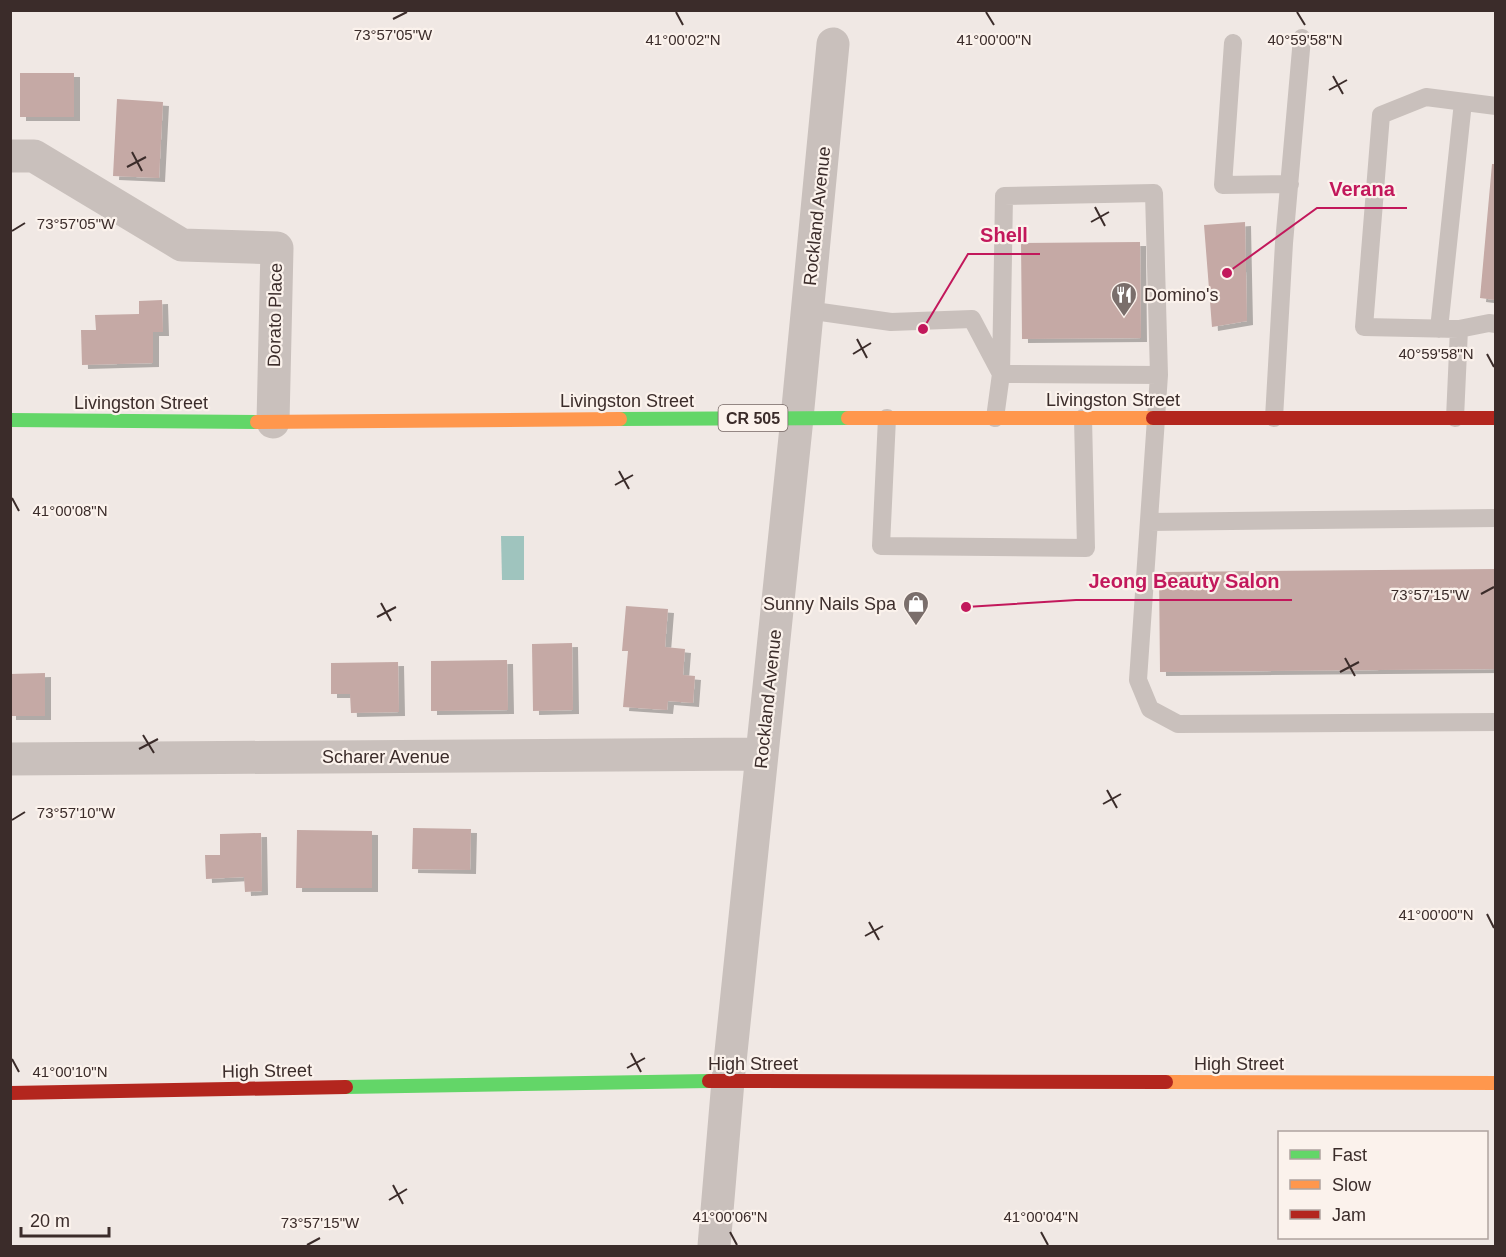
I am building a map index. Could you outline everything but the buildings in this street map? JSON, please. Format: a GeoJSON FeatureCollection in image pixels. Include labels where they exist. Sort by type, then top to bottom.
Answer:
{"type":"FeatureCollection","features":[{"type":"Feature","properties":{"kind":"main road","name":"Livingston Street"},"geometry":{"type":"LineString","coordinates":[[10,420],[273,422],[797,418],[1496,418]]}},
{"type":"Feature","properties":{"kind":"main road","name":"High Street"},"geometry":{"type":"LineString","coordinates":[[10,1094],[728,1081],[1496,1083]]}},
{"type":"Feature","properties":{"kind":"street","name":"Rockland Avenue"},"geometry":{"type":"LineString","coordinates":[[714,1246],[728,1081],[797,418],[833,44]]}},
{"type":"Feature","properties":{"kind":"street","name":"Dorato Place"},"geometry":{"type":"LineString","coordinates":[[10,156],[34,156],[182,245],[277,248],[273,422]]}},
{"type":"Feature","properties":{"kind":"street","name":"Scharer Avenue"},"geometry":{"type":"LineString","coordinates":[[10,759],[762,754]]}},
{"type":"Feature","properties":{"kind":"lane"},"geometry":{"type":"LineString","coordinates":[[1274,418],[1284,243],[1302,38]]}},
{"type":"Feature","properties":{"kind":"lane"},"geometry":{"type":"LineString","coordinates":[[1233,43],[1223,185],[1290,184]]}},
{"type":"Feature","properties":{"kind":"lane"},"geometry":{"type":"LineString","coordinates":[[1496,106],[1426,97],[1381,115],[1364,327],[1459,329],[1489,323],[1496,324]]}},
{"type":"Feature","properties":{"kind":"lane"},"geometry":{"type":"LineString","coordinates":[[1438,329],[1463,102]]}},
{"type":"Feature","properties":{"kind":"lane"},"geometry":{"type":"LineString","coordinates":[[995,418],[1000,374],[1004,196],[1154,193],[1160,375],[1138,680],[1150,709],[1178,724],[1496,722]]}},
{"type":"Feature","properties":{"kind":"lane"},"geometry":{"type":"LineString","coordinates":[[807,310],[891,322],[972,319],[1000,374]]}},
{"type":"Feature","properties":{"kind":"lane"},"geometry":{"type":"LineString","coordinates":[[1455,418],[1459,329]]}},
{"type":"Feature","properties":{"kind":"lane"},"geometry":{"type":"LineString","coordinates":[[1000,374],[1160,375]]}},
{"type":"Feature","properties":{"kind":"lane"},"geometry":{"type":"LineString","coordinates":[[887,418],[881,546],[1086,548],[1083,418]]}},
{"type":"Feature","properties":{"kind":"lane"},"geometry":{"type":"LineString","coordinates":[[1149,522],[1496,518]]}},
{"type":"Feature","properties":{"kind":"water"},"geometry":{"type":"Polygon","coordinates":[[[501,536],[524,536],[524,580],[502,580],[501,536]]]}},
{"type":"Feature","properties":{"kind":"traffic: fast"},"geometry":{"type":"LineString","coordinates":[[620,419],[848,418]]}},
{"type":"Feature","properties":{"kind":"traffic: fast"},"geometry":{"type":"LineString","coordinates":[[10,420],[257,422]]}},
{"type":"Feature","properties":{"kind":"traffic: fast"},"geometry":{"type":"LineString","coordinates":[[346,1087],[709,1081]]}},
{"type":"Feature","properties":{"kind":"traffic: slow"},"geometry":{"type":"LineString","coordinates":[[848,418],[1153,418]]}},
{"type":"Feature","properties":{"kind":"traffic: slow"},"geometry":{"type":"LineString","coordinates":[[257,422],[620,419]]}},
{"type":"Feature","properties":{"kind":"traffic: slow"},"geometry":{"type":"LineString","coordinates":[[1166,1082],[1496,1083]]}},
{"type":"Feature","properties":{"kind":"traffic: jam"},"geometry":{"type":"LineString","coordinates":[[1153,418],[1496,418]]}},
{"type":"Feature","properties":{"kind":"traffic: jam"},"geometry":{"type":"LineString","coordinates":[[709,1081],[1166,1082]]}},
{"type":"Feature","properties":{"kind":"traffic: jam"},"geometry":{"type":"LineString","coordinates":[[10,1093],[346,1087]]}},
{"type":"Feature","properties":{"kind":"place","name":"Verana"},"geometry":{"type":"Point","coordinates":[1227,273]}},
{"type":"Feature","properties":{"kind":"place","name":"Domino's"},"geometry":{"type":"Point","coordinates":[1124,318]}},
{"type":"Feature","properties":{"kind":"place","name":"Shell"},"geometry":{"type":"Point","coordinates":[923,329]}},
{"type":"Feature","properties":{"kind":"place","name":"Jeong Beauty Salon"},"geometry":{"type":"Point","coordinates":[966,607]}},
{"type":"Feature","properties":{"kind":"place","name":"Sunny Nails Spa"},"geometry":{"type":"Point","coordinates":[916,627]}}]}
